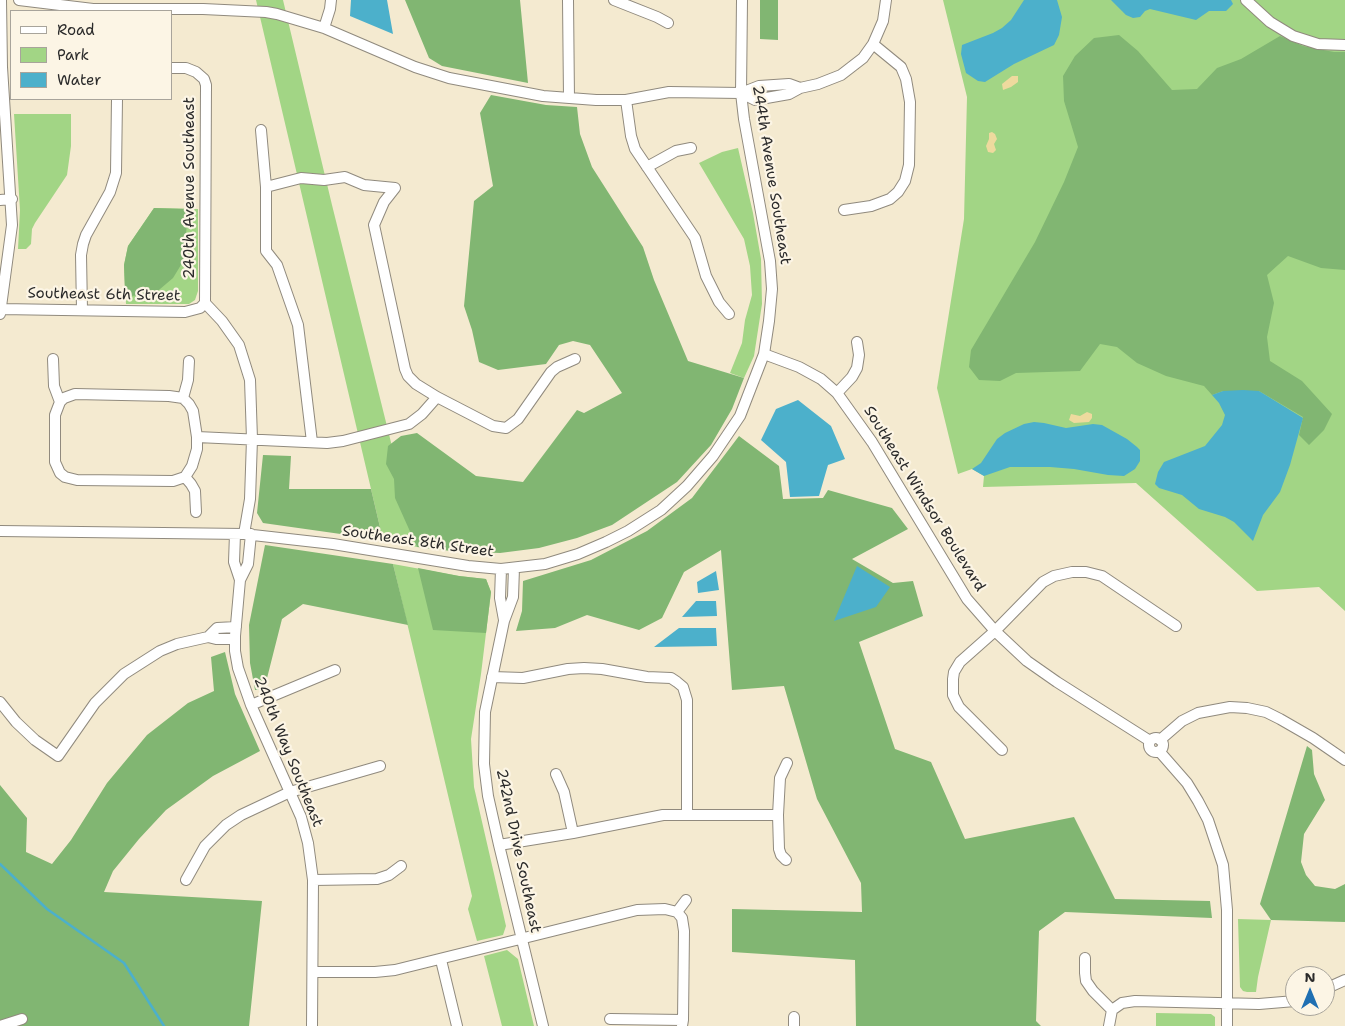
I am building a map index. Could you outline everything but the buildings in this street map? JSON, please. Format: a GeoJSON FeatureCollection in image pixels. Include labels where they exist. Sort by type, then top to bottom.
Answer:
{"type":"FeatureCollection","features":[{"type":"Feature","properties":{"kind":"street"},"geometry":{"type":"LineString","coordinates":[[0,314],[12,238],[7,67],[1,0]]}},
{"type":"Feature","properties":{"kind":"street"},"geometry":{"type":"LineString","coordinates":[[18,0],[93,10],[203,4],[266,12],[324,28],[415,67],[449,78],[497,88],[569,98],[626,100],[669,92],[742,93],[759,86],[789,84],[800,88],[818,84],[841,75],[863,58],[873,44],[883,20],[886,0]]}},
{"type":"Feature","properties":{"kind":"street"},"geometry":{"type":"LineString","coordinates":[[324,28],[331,0]]}},
{"type":"Feature","properties":{"kind":"street"},"geometry":{"type":"LineString","coordinates":[[568,0],[569,98]]}},
{"type":"Feature","properties":{"kind":"street"},"geometry":{"type":"LineString","coordinates":[[614,0],[668,23]]}},
{"type":"Feature","properties":{"kind":"street","name":"244th Avenue Southeast"},"geometry":{"type":"LineString","coordinates":[[742,0],[742,93],[744,119],[770,261],[771,305],[764,354]]}},
{"type":"Feature","properties":{"kind":"street"},"geometry":{"type":"LineString","coordinates":[[1246,0],[1270,22],[1293,36],[1318,44],[1345,45]]}},
{"type":"Feature","properties":{"kind":"street"},"geometry":{"type":"LineString","coordinates":[[844,210],[872,206],[890,198],[898,192],[905,181],[909,166],[910,102],[906,79],[901,67],[873,44]]}},
{"type":"Feature","properties":{"kind":"street","name":"240th Avenue Southeast"},"geometry":{"type":"LineString","coordinates":[[172,68],[191,70],[201,75],[206,84],[205,303]]}},
{"type":"Feature","properties":{"kind":"street"},"geometry":{"type":"LineString","coordinates":[[82,310],[81,255],[83,244],[110,192],[116,173],[117,100]]}},
{"type":"Feature","properties":{"kind":"street"},"geometry":{"type":"LineString","coordinates":[[626,100],[631,136],[635,149],[695,238],[706,276],[719,302],[729,314]]}},
{"type":"Feature","properties":{"kind":"street"},"geometry":{"type":"LineString","coordinates":[[261,130],[266,186],[266,251],[277,264],[298,325],[312,442]]}},
{"type":"Feature","properties":{"kind":"street"},"geometry":{"type":"LineString","coordinates":[[647,167],[676,151],[691,148]]}},
{"type":"Feature","properties":{"kind":"street"},"geometry":{"type":"LineString","coordinates":[[266,186],[301,178],[324,180],[345,177],[364,185],[394,188],[384,202],[374,225],[408,376],[416,384],[437,397],[493,426],[506,428],[518,419],[550,372],[575,360]]}},
{"type":"Feature","properties":{"kind":"street"},"geometry":{"type":"LineString","coordinates":[[0,200],[12,199]]}},
{"type":"Feature","properties":{"kind":"street","name":"Southeast 6th Street"},"geometry":{"type":"LineString","coordinates":[[0,309],[185,312],[200,308],[205,303]]}},
{"type":"Feature","properties":{"kind":"street","name":"240th Way Southeast"},"geometry":{"type":"LineString","coordinates":[[205,303],[232,333],[239,345],[247,367],[252,406],[250,499],[243,534],[234,562],[240,580]]}},
{"type":"Feature","properties":{"kind":"street"},"geometry":{"type":"LineString","coordinates":[[837,393],[852,378],[857,368],[859,355],[857,342]]}},
{"type":"Feature","properties":{"kind":"street","name":"Southeast Windsor Boulevard"},"geometry":{"type":"LineString","coordinates":[[764,354],[821,379],[837,393],[872,442],[967,599],[995,631],[1026,661],[1057,682],[1155,740],[1148,745],[1150,749],[1155,752],[1159,751],[1187,783],[1208,820],[1223,865],[1227,910],[1227,1004]]}},
{"type":"Feature","properties":{"kind":"street","name":"Southeast 8th Street"},"geometry":{"type":"LineString","coordinates":[[0,531],[243,534],[333,544],[468,566],[501,569],[545,564],[578,554],[628,531],[661,510],[687,486],[732,430],[750,392],[764,354]]}},
{"type":"Feature","properties":{"kind":"street"},"geometry":{"type":"LineString","coordinates":[[53,360],[54,386],[60,402]]}},
{"type":"Feature","properties":{"kind":"street"},"geometry":{"type":"LineString","coordinates":[[182,398],[187,388],[189,361]]}},
{"type":"Feature","properties":{"kind":"street"},"geometry":{"type":"LineString","coordinates":[[75,394],[169,396],[182,398],[193,411],[197,437],[197,449],[192,466],[185,477],[173,481],[77,480],[65,477],[60,474],[55,462],[55,415],[60,402],[64,398],[75,394]]}},
{"type":"Feature","properties":{"kind":"street"},"geometry":{"type":"LineString","coordinates":[[197,437],[312,442],[343,441],[401,427],[416,420],[437,397]]}},
{"type":"Feature","properties":{"kind":"street"},"geometry":{"type":"LineString","coordinates":[[185,477],[195,491],[196,512]]}},
{"type":"Feature","properties":{"kind":"street","name":"240th Way Southeast"},"geometry":{"type":"LineString","coordinates":[[243,534],[248,564],[240,580],[235,639],[238,668],[251,704],[306,832],[313,880],[312,1026]]}},
{"type":"Feature","properties":{"kind":"street","name":"242nd Drive Southeast"},"geometry":{"type":"LineString","coordinates":[[514,568],[513,597],[504,621],[485,712],[484,764],[488,796],[499,845],[543,1026]]}},
{"type":"Feature","properties":{"kind":"street","name":"242nd Drive Southeast"},"geometry":{"type":"LineString","coordinates":[[501,569],[500,598],[504,621]]}},
{"type":"Feature","properties":{"kind":"street"},"geometry":{"type":"LineString","coordinates":[[1002,750],[959,706],[953,696],[954,672],[960,662],[995,631],[1043,582],[1054,576],[1072,572],[1086,572],[1102,576],[1176,626]]}},
{"type":"Feature","properties":{"kind":"street"},"geometry":{"type":"LineString","coordinates":[[208,637],[216,628],[236,627]]}},
{"type":"Feature","properties":{"kind":"street"},"geometry":{"type":"LineString","coordinates":[[0,702],[16,722],[35,740],[58,756],[95,703],[124,674],[160,651],[177,644],[208,637],[235,639]]}},
{"type":"Feature","properties":{"kind":"street"},"geometry":{"type":"LineString","coordinates":[[492,677],[523,678],[568,669],[584,668],[602,669],[647,677],[671,678],[683,687],[687,700],[687,815]]}},
{"type":"Feature","properties":{"kind":"street"},"geometry":{"type":"LineString","coordinates":[[251,704],[335,670]]}},
{"type":"Feature","properties":{"kind":"street"},"geometry":{"type":"LineString","coordinates":[[1155,740],[1182,721],[1198,713],[1223,708],[1247,708],[1266,712],[1280,719],[1313,738],[1345,760]]}},
{"type":"Feature","properties":{"kind":"street"},"geometry":{"type":"LineString","coordinates":[[786,860],[781,855],[779,849],[778,815],[780,778],[787,763]]}},
{"type":"Feature","properties":{"kind":"street"},"geometry":{"type":"LineString","coordinates":[[186,880],[205,846],[226,825],[241,815],[290,792],[380,766]]}},
{"type":"Feature","properties":{"kind":"street"},"geometry":{"type":"LineString","coordinates":[[556,774],[564,792],[573,833]]}},
{"type":"Feature","properties":{"kind":"street"},"geometry":{"type":"LineString","coordinates":[[499,845],[573,833],[663,815],[778,815]]}},
{"type":"Feature","properties":{"kind":"street"},"geometry":{"type":"LineString","coordinates":[[313,880],[377,879],[389,875],[401,866]]}},
{"type":"Feature","properties":{"kind":"street"},"geometry":{"type":"LineString","coordinates":[[677,912],[686,900]]}},
{"type":"Feature","properties":{"kind":"street"},"geometry":{"type":"LineString","coordinates":[[312,972],[375,972],[395,970],[637,910],[665,908],[677,912],[682,918],[684,930],[682,1023],[610,1019]]}},
{"type":"Feature","properties":{"kind":"street"},"geometry":{"type":"LineString","coordinates":[[1085,958],[1084,972],[1086,981],[1112,1010]]}},
{"type":"Feature","properties":{"kind":"street"},"geometry":{"type":"LineString","coordinates":[[441,960],[457,1026]]}},
{"type":"Feature","properties":{"kind":"street"},"geometry":{"type":"LineString","coordinates":[[1109,1026],[1112,1010],[1122,1003],[1266,1004],[1285,1002]]}},
{"type":"Feature","properties":{"kind":"street"},"geometry":{"type":"LineString","coordinates":[[1227,1004],[1227,1026]]}},
{"type":"Feature","properties":{"kind":"street"},"geometry":{"type":"LineString","coordinates":[[0,1026],[22,1019]]}},
{"type":"Feature","properties":{"kind":"green space"},"geometry":{"type":"Polygon","coordinates":[[[256,0],[283,0],[417,547],[383,540],[256,0]]]}},
{"type":"Feature","properties":{"kind":"green space"},"geometry":{"type":"Polygon","coordinates":[[[405,0],[520,0],[528,83],[442,66],[429,58],[405,0]]]}},
{"type":"Feature","properties":{"kind":"green space"},"geometry":{"type":"Polygon","coordinates":[[[760,0],[778,0],[778,40],[760,39],[760,0]]]}},
{"type":"Feature","properties":{"kind":"green space"},"geometry":{"type":"Polygon","coordinates":[[[943,0],[1345,0],[1345,611],[1319,587],[1257,591],[1136,483],[983,487],[984,476],[972,469],[958,474],[937,388],[964,219],[967,97],[943,0]]]}},
{"type":"Feature","properties":{"kind":"green space"},"geometry":{"type":"Polygon","coordinates":[[[1119,35],[1138,51],[1172,90],[1197,89],[1217,68],[1241,59],[1280,36],[1303,46],[1334,52],[1345,52],[1345,270],[1321,268],[1288,256],[1267,275],[1274,303],[1267,337],[1270,361],[1302,381],[1332,414],[1324,430],[1309,445],[1299,435],[1303,417],[1259,391],[1223,391],[1212,395],[1204,386],[1166,376],[1137,363],[1117,347],[1100,344],[1080,371],[1016,373],[1000,381],[979,380],[969,367],[971,350],[1035,242],[1064,182],[1078,147],[1064,101],[1063,76],[1075,56],[1094,38],[1119,35]]]}},
{"type":"Feature","properties":{"kind":"green space"},"geometry":{"type":"Polygon","coordinates":[[[491,95],[546,105],[577,107],[580,134],[592,167],[643,247],[654,280],[688,361],[744,378],[732,409],[711,445],[677,482],[612,525],[577,538],[539,548],[500,553],[451,551],[417,547],[395,498],[394,479],[386,464],[388,446],[401,436],[417,433],[476,476],[523,482],[577,410],[584,413],[622,393],[590,345],[573,341],[559,345],[546,364],[498,370],[479,362],[472,330],[464,306],[474,201],[493,186],[480,113],[491,95]]]}},
{"type":"Feature","properties":{"kind":"green space"},"geometry":{"type":"Polygon","coordinates":[[[14,114],[71,114],[71,146],[67,175],[35,223],[32,229],[31,244],[26,249],[18,249],[20,210],[14,114]]]}},
{"type":"Feature","properties":{"kind":"green space"},"geometry":{"type":"Polygon","coordinates":[[[738,148],[761,259],[762,304],[754,356],[744,378],[730,373],[742,343],[745,320],[752,295],[750,266],[744,239],[699,163],[722,152],[738,148]]]}},
{"type":"Feature","properties":{"kind":"green space"},"geometry":{"type":"Polygon","coordinates":[[[154,208],[198,209],[198,291],[195,300],[189,304],[126,304],[124,265],[128,246],[154,208]]]}},
{"type":"Feature","properties":{"kind":"green space"},"geometry":{"type":"Polygon","coordinates":[[[154,208],[188,209],[184,260],[173,278],[153,295],[125,296],[124,265],[128,246],[154,208]]]}},
{"type":"Feature","properties":{"kind":"green space"},"geometry":{"type":"Polygon","coordinates":[[[739,436],[779,466],[783,499],[823,498],[828,490],[892,508],[908,529],[852,559],[893,583],[913,581],[923,616],[859,642],[895,749],[931,762],[965,839],[1074,817],[1115,899],[1210,901],[1212,918],[1065,912],[1039,931],[1036,1021],[1041,1026],[856,1026],[855,960],[732,952],[732,909],[862,912],[861,883],[817,799],[784,686],[732,690],[721,550],[684,572],[662,618],[639,630],[587,615],[555,628],[516,631],[522,611],[523,581],[591,560],[647,531],[692,498],[739,436]]]}},
{"type":"Feature","properties":{"kind":"green space"},"geometry":{"type":"Polygon","coordinates":[[[263,455],[291,456],[289,489],[371,489],[383,540],[263,523],[257,513],[263,455]]]}},
{"type":"Feature","properties":{"kind":"green space"},"geometry":{"type":"Polygon","coordinates":[[[265,545],[393,564],[408,625],[303,604],[282,619],[264,690],[255,690],[250,663],[249,625],[265,545]]]}},
{"type":"Feature","properties":{"kind":"green space"},"geometry":{"type":"Polygon","coordinates":[[[393,564],[486,579],[491,592],[471,739],[474,787],[506,926],[503,935],[477,941],[468,909],[472,896],[393,564]]]}},
{"type":"Feature","properties":{"kind":"green space"},"geometry":{"type":"Polygon","coordinates":[[[418,568],[486,579],[491,592],[486,633],[433,630],[418,568]]]}},
{"type":"Feature","properties":{"kind":"green space"},"geometry":{"type":"Polygon","coordinates":[[[225,652],[235,694],[260,751],[213,776],[166,810],[113,871],[104,892],[262,901],[249,1026],[0,1026],[0,785],[27,818],[26,852],[52,864],[71,840],[107,783],[147,735],[188,703],[214,691],[211,657],[225,652]]]}},
{"type":"Feature","properties":{"kind":"green space"},"geometry":{"type":"Polygon","coordinates":[[[1307,746],[1312,750],[1314,774],[1325,800],[1304,834],[1301,862],[1306,875],[1315,886],[1335,889],[1345,884],[1345,922],[1271,920],[1260,904],[1307,746]]]}},
{"type":"Feature","properties":{"kind":"green space"},"geometry":{"type":"Polygon","coordinates":[[[1238,919],[1271,920],[1256,992],[1243,991],[1240,987],[1238,919]]]}},
{"type":"Feature","properties":{"kind":"green space"},"geometry":{"type":"Polygon","coordinates":[[[507,950],[518,959],[534,1026],[502,1026],[484,956],[507,950]]]}},
{"type":"Feature","properties":{"kind":"green space"},"geometry":{"type":"Polygon","coordinates":[[[1156,1013],[1211,1014],[1215,1017],[1215,1026],[1156,1026],[1156,1013]]]}},
{"type":"Feature","properties":{"kind":"sand"},"geometry":{"type":"Polygon","coordinates":[[[1012,76],[1018,76],[1018,82],[1003,90],[1002,84],[1012,76]]]}},
{"type":"Feature","properties":{"kind":"sand"},"geometry":{"type":"Polygon","coordinates":[[[992,132],[997,139],[994,144],[996,150],[993,153],[988,152],[986,146],[989,133],[992,132]]]}},
{"type":"Feature","properties":{"kind":"sand"},"geometry":{"type":"Polygon","coordinates":[[[1087,412],[1092,414],[1089,422],[1074,423],[1069,420],[1071,414],[1080,416],[1087,412]]]}},
{"type":"Feature","properties":{"kind":"water"},"geometry":{"type":"Polygon","coordinates":[[[351,0],[387,0],[393,34],[350,16],[351,0]]]}},
{"type":"Feature","properties":{"kind":"water"},"geometry":{"type":"Polygon","coordinates":[[[1024,0],[1057,0],[1062,17],[1059,35],[1054,45],[1014,64],[985,82],[978,81],[966,73],[961,54],[962,45],[1002,28],[1011,20],[1024,0]]]}},
{"type":"Feature","properties":{"kind":"water"},"geometry":{"type":"Polygon","coordinates":[[[1111,0],[1231,0],[1233,4],[1226,11],[1209,11],[1196,20],[1150,9],[1145,11],[1140,17],[1133,18],[1126,15],[1111,0]]]}},
{"type":"Feature","properties":{"kind":"water"},"geometry":{"type":"Polygon","coordinates":[[[1223,391],[1259,391],[1303,418],[1290,465],[1280,492],[1263,515],[1253,541],[1234,522],[1225,517],[1199,509],[1182,495],[1159,488],[1155,484],[1158,472],[1164,462],[1205,446],[1222,425],[1225,415],[1219,403],[1212,395],[1223,391]]]}},
{"type":"Feature","properties":{"kind":"water"},"geometry":{"type":"Polygon","coordinates":[[[798,400],[831,426],[845,459],[828,465],[819,496],[790,497],[786,462],[761,440],[776,409],[798,400]]]}},
{"type":"Feature","properties":{"kind":"water"},"geometry":{"type":"Polygon","coordinates":[[[1034,422],[1066,428],[1093,424],[1102,425],[1137,447],[1140,450],[1140,461],[1135,469],[1124,476],[1050,467],[1010,467],[984,476],[972,469],[981,463],[997,439],[1024,424],[1034,422]]]}},
{"type":"Feature","properties":{"kind":"water"},"geometry":{"type":"Polygon","coordinates":[[[857,566],[890,587],[876,607],[834,621],[857,566]]]}},
{"type":"Feature","properties":{"kind":"water"},"geometry":{"type":"Polygon","coordinates":[[[716,571],[719,590],[698,593],[697,582],[716,571]]]}},
{"type":"Feature","properties":{"kind":"water"},"geometry":{"type":"Polygon","coordinates":[[[696,601],[716,601],[717,616],[682,617],[696,601]]]}},
{"type":"Feature","properties":{"kind":"water"},"geometry":{"type":"Polygon","coordinates":[[[679,628],[716,628],[717,646],[654,647],[679,628]]]}},
{"type":"Feature","properties":{"kind":"waterway"},"geometry":{"type":"LineString","coordinates":[[0,864],[47,909],[124,963],[164,1026]]}}]}
